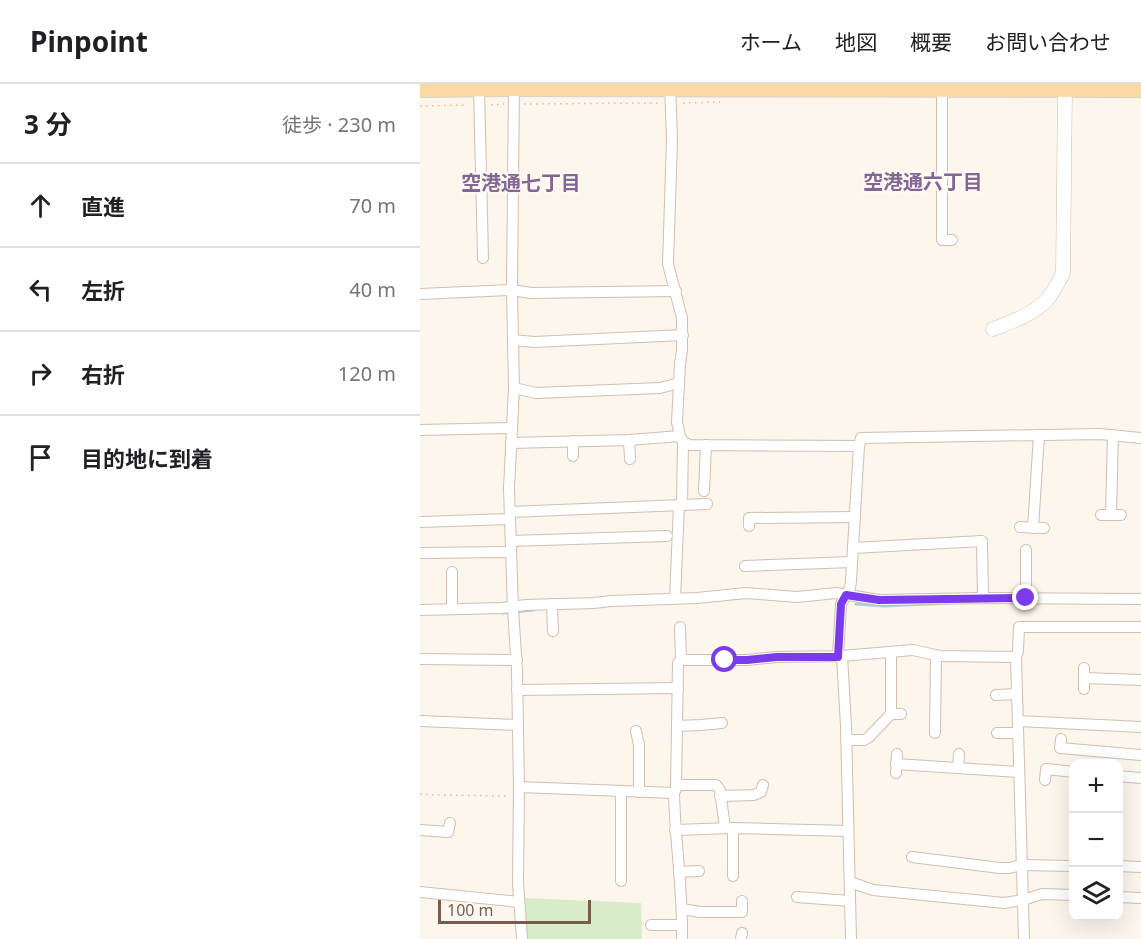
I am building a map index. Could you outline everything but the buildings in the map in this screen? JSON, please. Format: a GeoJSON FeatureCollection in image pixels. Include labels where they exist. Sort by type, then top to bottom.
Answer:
{"type":"FeatureCollection","features":[{"type":"Feature","properties":{"kind":"main road"},"geometry":{"type":"LineString","coordinates":[[420,88],[514,86],[1141,88]]}},
{"type":"Feature","properties":{"kind":"street"},"geometry":{"type":"LineString","coordinates":[[514,86],[512,290],[514,388],[509,488],[518,690],[518,849],[522,939]]}},
{"type":"Feature","properties":{"kind":"street"},"geometry":{"type":"LineString","coordinates":[[670,86],[672,140],[668,264],[682,318],[683,334],[677,422],[681,439],[675,598]]}},
{"type":"Feature","properties":{"kind":"street"},"geometry":{"type":"LineString","coordinates":[[479,88],[478,245],[483,258]]}},
{"type":"Feature","properties":{"kind":"street"},"geometry":{"type":"LineString","coordinates":[[942,88],[947,155],[937,202],[942,240],[952,240]]}},
{"type":"Feature","properties":{"kind":"street"},"geometry":{"type":"LineString","coordinates":[[993,329],[1032,312],[1045,302],[1063,273],[1065,88]]}},
{"type":"Feature","properties":{"kind":"street"},"geometry":{"type":"LineString","coordinates":[[420,294],[459,298],[512,290],[565,296],[619,296],[676,291]]}},
{"type":"Feature","properties":{"kind":"street"},"geometry":{"type":"LineString","coordinates":[[513,340],[534,342],[683,334]]}},
{"type":"Feature","properties":{"kind":"street"},"geometry":{"type":"LineString","coordinates":[[514,388],[536,393],[660,388],[679,383]]}},
{"type":"Feature","properties":{"kind":"street"},"geometry":{"type":"LineString","coordinates":[[420,430],[436,435],[512,428]]}},
{"type":"Feature","properties":{"kind":"street"},"geometry":{"type":"LineString","coordinates":[[1020,527],[1038,528],[1039,435]]}},
{"type":"Feature","properties":{"kind":"street"},"geometry":{"type":"LineString","coordinates":[[1111,515],[1113,435]]}},
{"type":"Feature","properties":{"kind":"street"},"geometry":{"type":"LineString","coordinates":[[851,939],[846,740],[840,656],[841,604],[850,588],[851,581],[861,438],[1113,435],[1141,438]]}},
{"type":"Feature","properties":{"kind":"street"},"geometry":{"type":"LineString","coordinates":[[511,443],[681,439],[690,445],[859,446]]}},
{"type":"Feature","properties":{"kind":"street"},"geometry":{"type":"LineString","coordinates":[[629,440],[630,459]]}},
{"type":"Feature","properties":{"kind":"street"},"geometry":{"type":"LineString","coordinates":[[573,441],[573,456]]}},
{"type":"Feature","properties":{"kind":"street"},"geometry":{"type":"LineString","coordinates":[[704,491],[706,445]]}},
{"type":"Feature","properties":{"kind":"street"},"geometry":{"type":"LineString","coordinates":[[427,525],[510,516],[707,504]]}},
{"type":"Feature","properties":{"kind":"street"},"geometry":{"type":"LineString","coordinates":[[748,526],[749,518],[797,512],[855,517]]}},
{"type":"Feature","properties":{"kind":"street"},"geometry":{"type":"LineString","coordinates":[[422,550],[511,546],[591,533],[661,533]]}},
{"type":"Feature","properties":{"kind":"street"},"geometry":{"type":"LineString","coordinates":[[853,548],[982,541],[984,598]]}},
{"type":"Feature","properties":{"kind":"street"},"geometry":{"type":"LineString","coordinates":[[1026,550],[1026,598]]}},
{"type":"Feature","properties":{"kind":"street"},"geometry":{"type":"LineString","coordinates":[[745,566],[852,562]]}},
{"type":"Feature","properties":{"kind":"street"},"geometry":{"type":"LineString","coordinates":[[452,572],[452,609]]}},
{"type":"Feature","properties":{"kind":"street"},"geometry":{"type":"LineString","coordinates":[[420,610],[513,610],[552,604],[697,598],[746,593],[797,597],[824,594],[846,595],[879,600],[1141,599]]}},
{"type":"Feature","properties":{"kind":"street"},"geometry":{"type":"LineString","coordinates":[[552,604],[553,631]]}},
{"type":"Feature","properties":{"kind":"street"},"geometry":{"type":"LineString","coordinates":[[680,627],[681,660],[678,663],[675,830],[682,909],[682,939]]}},
{"type":"Feature","properties":{"kind":"street"},"geometry":{"type":"LineString","coordinates":[[1024,939],[1016,657],[1019,627],[1141,627]]}},
{"type":"Feature","properties":{"kind":"street"},"geometry":{"type":"LineString","coordinates":[[681,660],[840,656],[913,650],[936,655],[1016,657]]}},
{"type":"Feature","properties":{"kind":"street"},"geometry":{"type":"LineString","coordinates":[[846,740],[868,738],[896,714],[891,652]]}},
{"type":"Feature","properties":{"kind":"street"},"geometry":{"type":"LineString","coordinates":[[935,733],[930,722],[936,655]]}},
{"type":"Feature","properties":{"kind":"street"},"geometry":{"type":"LineString","coordinates":[[420,659],[517,660]]}},
{"type":"Feature","properties":{"kind":"street"},"geometry":{"type":"LineString","coordinates":[[1084,678],[1141,680]]}},
{"type":"Feature","properties":{"kind":"street"},"geometry":{"type":"LineString","coordinates":[[518,690],[678,688]]}},
{"type":"Feature","properties":{"kind":"street"},"geometry":{"type":"LineString","coordinates":[[996,695],[1017,694]]}},
{"type":"Feature","properties":{"kind":"street"},"geometry":{"type":"LineString","coordinates":[[420,721],[518,725]]}},
{"type":"Feature","properties":{"kind":"street"},"geometry":{"type":"LineString","coordinates":[[1018,721],[1141,727]]}},
{"type":"Feature","properties":{"kind":"street"},"geometry":{"type":"LineString","coordinates":[[677,726],[722,723]]}},
{"type":"Feature","properties":{"kind":"street"},"geometry":{"type":"LineString","coordinates":[[636,731],[639,745],[639,792]]}},
{"type":"Feature","properties":{"kind":"street"},"geometry":{"type":"LineString","coordinates":[[997,733],[1018,733]]}},
{"type":"Feature","properties":{"kind":"street"},"geometry":{"type":"LineString","coordinates":[[1061,739],[1060,748],[1098,746],[1141,755]]}},
{"type":"Feature","properties":{"kind":"street"},"geometry":{"type":"LineString","coordinates":[[958,768],[959,754]]}},
{"type":"Feature","properties":{"kind":"street"},"geometry":{"type":"LineString","coordinates":[[896,764],[1019,772]]}},
{"type":"Feature","properties":{"kind":"street"},"geometry":{"type":"LineString","coordinates":[[1045,780],[1046,770],[1069,772]]}},
{"type":"Feature","properties":{"kind":"street"},"geometry":{"type":"LineString","coordinates":[[519,792],[639,792],[716,785],[720,790],[729,828],[733,876]]}},
{"type":"Feature","properties":{"kind":"street"},"geometry":{"type":"LineString","coordinates":[[720,796],[754,795],[761,792],[764,785]]}},
{"type":"Feature","properties":{"kind":"street"},"geometry":{"type":"LineString","coordinates":[[621,791],[621,880]]}},
{"type":"Feature","properties":{"kind":"street"},"geometry":{"type":"LineString","coordinates":[[420,830],[448,832],[450,823]]}},
{"type":"Feature","properties":{"kind":"street"},"geometry":{"type":"LineString","coordinates":[[675,830],[729,828],[848,831]]}},
{"type":"Feature","properties":{"kind":"street"},"geometry":{"type":"LineString","coordinates":[[920,855],[970,860],[1009,868],[1022,865],[1069,866]]}},
{"type":"Feature","properties":{"kind":"street"},"geometry":{"type":"LineString","coordinates":[[1123,866],[1141,867]]}},
{"type":"Feature","properties":{"kind":"street"},"geometry":{"type":"LineString","coordinates":[[679,872],[699,871]]}},
{"type":"Feature","properties":{"kind":"street"},"geometry":{"type":"LineString","coordinates":[[850,882],[873,890],[1004,903],[1042,894],[1069,895]]}},
{"type":"Feature","properties":{"kind":"street"},"geometry":{"type":"LineString","coordinates":[[420,892],[519,902]]}},
{"type":"Feature","properties":{"kind":"street"},"geometry":{"type":"LineString","coordinates":[[797,897],[850,901]]}},
{"type":"Feature","properties":{"kind":"street"},"geometry":{"type":"LineString","coordinates":[[1123,898],[1139,901]]}},
{"type":"Feature","properties":{"kind":"street"},"geometry":{"type":"LineString","coordinates":[[682,909],[700,912],[742,912],[742,901]]}},
{"type":"Feature","properties":{"kind":"street"},"geometry":{"type":"LineString","coordinates":[[651,925],[682,925]]}},
{"type":"Feature","properties":{"kind":"path"},"geometry":{"type":"LineString","coordinates":[[420,794],[519,792]]}},
{"type":"Feature","properties":{"kind":"green space"},"geometry":{"type":"Polygon","coordinates":[[[522,898],[641,903],[642,939],[528,939],[524,936],[522,898]]]}},
{"type":"Feature","properties":{"kind":"waterway"},"geometry":{"type":"LineString","coordinates":[[856,604],[884,606],[950,603]]}},
{"type":"Feature","properties":{"kind":"waterway"},"geometry":{"type":"LineString","coordinates":[[503,613],[533,610]]}},
{"type":"Feature","properties":{"kind":"district","name":"空港通六丁目"},"geometry":{"type":"Point","coordinates":[923,181]}},
{"type":"Feature","properties":{"kind":"district","name":"空港通七丁目"},"geometry":{"type":"Point","coordinates":[521,182]}},
{"type":"Feature","properties":{"kind":"route"},"geometry":{"type":"LineString","coordinates":[[725,660],[838,657],[841,604],[846,595],[879,600],[1026,598]]}}]}
